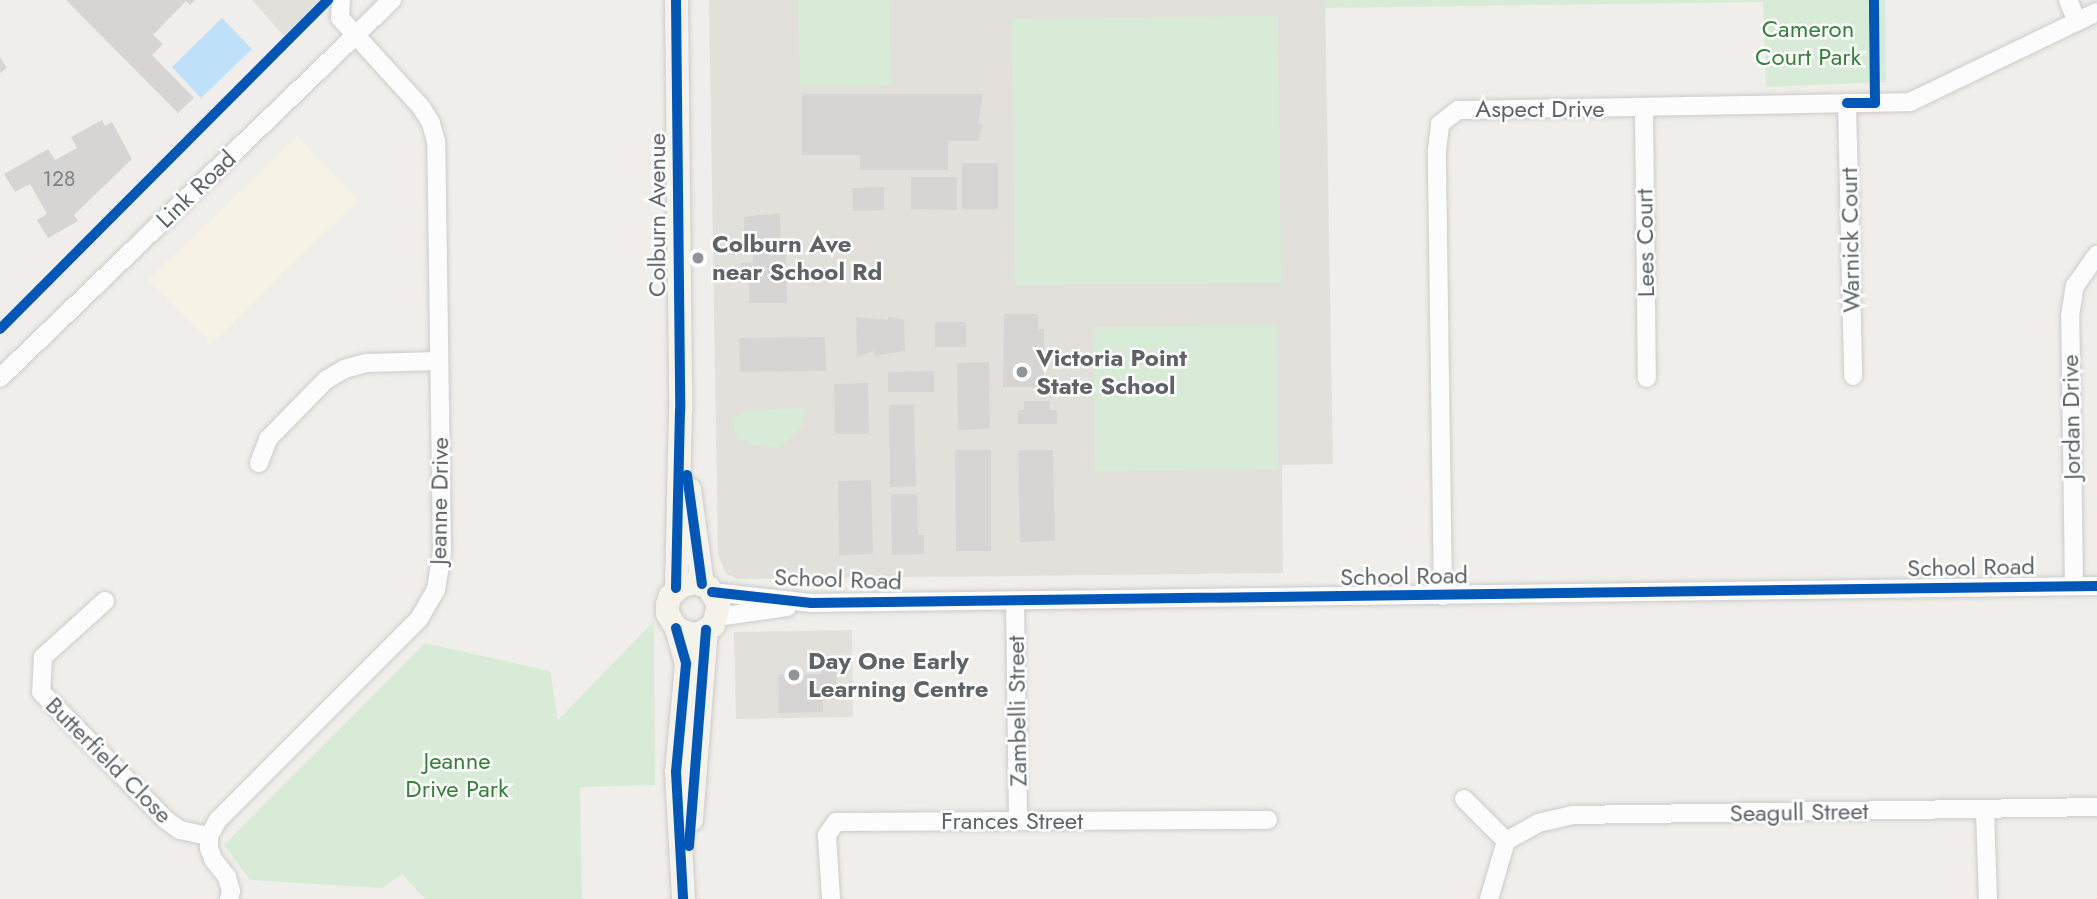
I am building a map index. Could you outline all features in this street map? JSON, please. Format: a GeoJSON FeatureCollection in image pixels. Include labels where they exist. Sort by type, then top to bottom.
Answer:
{"type":"FeatureCollection","features":[{"type":"Feature","properties":{"kind":"main road","name":"Colburn Avenue"},"geometry":{"type":"LineString","coordinates":[[676,0],[680,430],[676,588],[667,604],[667,613],[676,628],[686,664],[676,772],[684,899]]}},
{"type":"Feature","properties":{"kind":"main road","name":"Colburn Avenue"},"geometry":{"type":"LineString","coordinates":[[680,430],[707,588],[718,604],[712,624],[684,899]]}},
{"type":"Feature","properties":{"kind":"main road"},"geometry":{"type":"LineString","coordinates":[[676,588],[688,583],[707,588]]}},
{"type":"Feature","properties":{"kind":"main road"},"geometry":{"type":"LineString","coordinates":[[676,628],[691,634],[712,624]]}},
{"type":"Feature","properties":{"kind":"street","name":"Jeanne Drive"},"geometry":{"type":"LineString","coordinates":[[209,836],[218,820],[398,643],[419,619],[436,590],[442,552],[436,141],[431,123],[421,107],[340,18],[341,0]]}},
{"type":"Feature","properties":{"kind":"street","name":"Link Road"},"geometry":{"type":"LineString","coordinates":[[0,378],[392,0]]}},
{"type":"Feature","properties":{"kind":"street"},"geometry":{"type":"LineString","coordinates":[[2068,0],[2077,22]]}},
{"type":"Feature","properties":{"kind":"street","name":"Aspect Drive"},"geometry":{"type":"LineString","coordinates":[[1443,596],[1437,150],[1440,124],[1458,110],[1910,102],[2097,12]]}},
{"type":"Feature","properties":{"kind":"street","name":"Warnick Court"},"geometry":{"type":"LineString","coordinates":[[1847,103],[1853,376]]}},
{"type":"Feature","properties":{"kind":"street","name":"Lees Court"},"geometry":{"type":"LineString","coordinates":[[1644,108],[1647,378]]}},
{"type":"Feature","properties":{"kind":"street","name":"Jordan Drive"},"geometry":{"type":"LineString","coordinates":[[2074,586],[2070,316],[2075,286],[2097,255]]}},
{"type":"Feature","properties":{"kind":"street"},"geometry":{"type":"LineString","coordinates":[[259,463],[268,439],[326,380],[344,369],[367,363],[439,361]]}},
{"type":"Feature","properties":{"kind":"street","name":"School Road"},"geometry":{"type":"LineString","coordinates":[[707,588],[811,603],[2097,586]]}},
{"type":"Feature","properties":{"kind":"street","name":"Butterfield Close"},"geometry":{"type":"LineString","coordinates":[[105,601],[43,657],[41,692],[166,820],[180,830],[209,836]]}},
{"type":"Feature","properties":{"kind":"street","name":"Zambelli Street"},"geometry":{"type":"LineString","coordinates":[[1015,602],[1018,821]]}},
{"type":"Feature","properties":{"kind":"street","name":"School Road"},"geometry":{"type":"LineString","coordinates":[[712,624],[811,603]]}},
{"type":"Feature","properties":{"kind":"street"},"geometry":{"type":"LineString","coordinates":[[1464,799],[1506,841],[1489,899]]}},
{"type":"Feature","properties":{"kind":"street","name":"Seagull Street"},"geometry":{"type":"LineString","coordinates":[[1506,841],[1538,823],[1573,815],[2097,807]]}},
{"type":"Feature","properties":{"kind":"street"},"geometry":{"type":"LineString","coordinates":[[1985,810],[1988,899]]}},
{"type":"Feature","properties":{"kind":"street","name":"Frances Street"},"geometry":{"type":"LineString","coordinates":[[831,899],[827,835],[836,822],[1268,820]]}},
{"type":"Feature","properties":{"kind":"street"},"geometry":{"type":"LineString","coordinates":[[209,836],[213,859],[227,877],[231,891],[229,899]]}},
{"type":"Feature","properties":{"kind":"shaded area"},"geometry":{"type":"Polygon","coordinates":[[[252,0],[321,0],[284,36],[252,0]]]}},
{"type":"Feature","properties":{"kind":"shaded area","name":"Victoria Point State School"},"geometry":{"type":"Polygon","coordinates":[[[709,0],[1325,0],[1333,464],[1282,465],[1283,573],[738,579],[726,574],[718,555],[709,0]]]}},
{"type":"Feature","properties":{"kind":"shaded area"},"geometry":{"type":"Polygon","coordinates":[[[297,136],[358,200],[211,344],[149,280],[297,136]]]}},
{"type":"Feature","properties":{"kind":"shaded area","name":"Day One Early Learning Centre"},"geometry":{"type":"Polygon","coordinates":[[[852,630],[853,717],[736,719],[734,632],[852,630]]]}},
{"type":"Feature","properties":{"kind":"green space"},"geometry":{"type":"Polygon","coordinates":[[[798,0],[889,0],[891,85],[800,86],[798,0]]]}},
{"type":"Feature","properties":{"kind":"green space","name":"Cameron Court Park"},"geometry":{"type":"Polygon","coordinates":[[[1325,0],[1885,0],[1886,82],[1766,87],[1763,2],[1325,8],[1325,0]]]}},
{"type":"Feature","properties":{"kind":"green space"},"geometry":{"type":"Polygon","coordinates":[[[1278,16],[1281,283],[1015,285],[1012,19],[1278,16]]]}},
{"type":"Feature","properties":{"kind":"green space"},"geometry":{"type":"Polygon","coordinates":[[[1277,325],[1278,469],[1095,471],[1093,327],[1277,325]]]}},
{"type":"Feature","properties":{"kind":"green space"},"geometry":{"type":"Polygon","coordinates":[[[805,408],[801,428],[778,448],[750,444],[736,437],[733,419],[744,411],[805,408]]]}},
{"type":"Feature","properties":{"kind":"green space","name":"Jeanne Drive Park"},"geometry":{"type":"Polygon","coordinates":[[[654,621],[655,785],[580,787],[582,899],[425,899],[402,874],[382,888],[250,880],[224,845],[425,643],[550,671],[558,720],[654,621]]]}},
{"type":"Feature","properties":{"kind":"water"},"geometry":{"type":"Polygon","coordinates":[[[222,18],[252,49],[201,98],[172,67],[222,18]]]}},
{"type":"Feature","properties":{"kind":"building"},"geometry":{"type":"Polygon","coordinates":[[[66,0],[195,0],[190,5],[186,1],[153,35],[163,44],[152,55],[194,98],[178,113],[66,0]]]}},
{"type":"Feature","properties":{"kind":"building"},"geometry":{"type":"Polygon","coordinates":[[[0,57],[7,68],[0,73],[0,57]]]}},
{"type":"Feature","properties":{"kind":"building"},"geometry":{"type":"Polygon","coordinates":[[[802,94],[983,94],[978,124],[983,124],[978,141],[948,141],[948,170],[860,170],[860,155],[802,155],[802,94]]]}},
{"type":"Feature","properties":{"kind":"building"},"geometry":{"type":"Polygon","coordinates":[[[102,120],[105,126],[112,122],[132,159],[74,215],[78,221],[48,238],[37,220],[47,214],[30,184],[15,192],[4,174],[48,149],[55,160],[77,148],[71,137],[102,120]]]}},
{"type":"Feature","properties":{"kind":"building"},"geometry":{"type":"Polygon","coordinates":[[[962,163],[998,163],[998,209],[962,209],[962,163]]]}},
{"type":"Feature","properties":{"kind":"building"},"geometry":{"type":"Polygon","coordinates":[[[911,177],[957,177],[957,210],[911,209],[911,177]]]}},
{"type":"Feature","properties":{"kind":"building"},"geometry":{"type":"Polygon","coordinates":[[[884,187],[884,210],[853,211],[852,188],[884,187]]]}},
{"type":"Feature","properties":{"kind":"building"},"geometry":{"type":"Polygon","coordinates":[[[780,213],[781,254],[786,254],[787,303],[749,303],[749,275],[741,275],[741,263],[753,263],[753,255],[744,255],[744,217],[780,213]]]}},
{"type":"Feature","properties":{"kind":"building"},"geometry":{"type":"Polygon","coordinates":[[[1004,314],[1038,314],[1038,329],[1044,329],[1044,377],[1039,377],[1040,387],[1003,387],[1004,314]]]}},
{"type":"Feature","properties":{"kind":"building"},"geometry":{"type":"Polygon","coordinates":[[[888,316],[904,320],[905,351],[874,356],[874,351],[857,357],[856,317],[888,320],[888,316]]]}},
{"type":"Feature","properties":{"kind":"building"},"geometry":{"type":"Polygon","coordinates":[[[935,322],[966,322],[966,347],[935,347],[935,322]]]}},
{"type":"Feature","properties":{"kind":"building"},"geometry":{"type":"Polygon","coordinates":[[[825,337],[826,371],[740,372],[739,338],[825,337]]]}},
{"type":"Feature","properties":{"kind":"building"},"geometry":{"type":"Polygon","coordinates":[[[989,362],[990,429],[958,430],[957,363],[989,362]]]}},
{"type":"Feature","properties":{"kind":"building"},"geometry":{"type":"Polygon","coordinates":[[[934,371],[934,392],[888,392],[888,372],[934,371]]]}},
{"type":"Feature","properties":{"kind":"building"},"geometry":{"type":"Polygon","coordinates":[[[868,383],[869,434],[835,434],[834,384],[868,383]]]}},
{"type":"Feature","properties":{"kind":"building"},"geometry":{"type":"Polygon","coordinates":[[[1024,401],[1050,401],[1050,410],[1057,410],[1057,424],[1018,424],[1018,410],[1024,410],[1024,401]]]}},
{"type":"Feature","properties":{"kind":"building"},"geometry":{"type":"Polygon","coordinates":[[[914,404],[916,486],[890,487],[889,405],[914,404]]]}},
{"type":"Feature","properties":{"kind":"building"},"geometry":{"type":"Polygon","coordinates":[[[955,450],[991,450],[991,551],[956,551],[955,450]]]}},
{"type":"Feature","properties":{"kind":"building"},"geometry":{"type":"Polygon","coordinates":[[[1018,450],[1053,450],[1055,541],[1020,542],[1018,450]]]}},
{"type":"Feature","properties":{"kind":"building"},"geometry":{"type":"Polygon","coordinates":[[[871,480],[873,554],[839,555],[838,481],[871,480]]]}},
{"type":"Feature","properties":{"kind":"building"},"geometry":{"type":"Polygon","coordinates":[[[891,494],[917,494],[918,535],[924,535],[924,554],[892,555],[891,494]]]}},
{"type":"Feature","properties":{"kind":"building"},"geometry":{"type":"Polygon","coordinates":[[[821,669],[836,669],[837,699],[823,699],[823,712],[779,713],[778,674],[821,674],[821,669]]]}},
{"type":"Feature","properties":{"kind":"cycle path"},"geometry":{"type":"LineString","coordinates":[[0,329],[328,0]]}},
{"type":"Feature","properties":{"kind":"cycle path"},"geometry":{"type":"LineString","coordinates":[[676,0],[680,410],[676,588]]}},
{"type":"Feature","properties":{"kind":"cycle path"},"geometry":{"type":"LineString","coordinates":[[1847,103],[1875,103],[1874,0]]}},
{"type":"Feature","properties":{"kind":"cycle path"},"geometry":{"type":"LineString","coordinates":[[687,475],[702,584]]}},
{"type":"Feature","properties":{"kind":"cycle path"},"geometry":{"type":"LineString","coordinates":[[712,592],[811,603],[2097,586]]}},
{"type":"Feature","properties":{"kind":"cycle path"},"geometry":{"type":"LineString","coordinates":[[676,628],[686,664],[676,772],[683,899]]}},
{"type":"Feature","properties":{"kind":"cycle path"},"geometry":{"type":"LineString","coordinates":[[689,846],[706,630]]}},
{"type":"Feature","properties":{"kind":"place","name":"Colburn Ave near School Rd"},"geometry":{"type":"Point","coordinates":[698,258]}},
{"type":"Feature","properties":{"kind":"place","name":"Victoria Point State School"},"geometry":{"type":"Point","coordinates":[1022,372]}},
{"type":"Feature","properties":{"kind":"place","name":"Day One Early Learning Centre"},"geometry":{"type":"Point","coordinates":[794,675]}}]}
